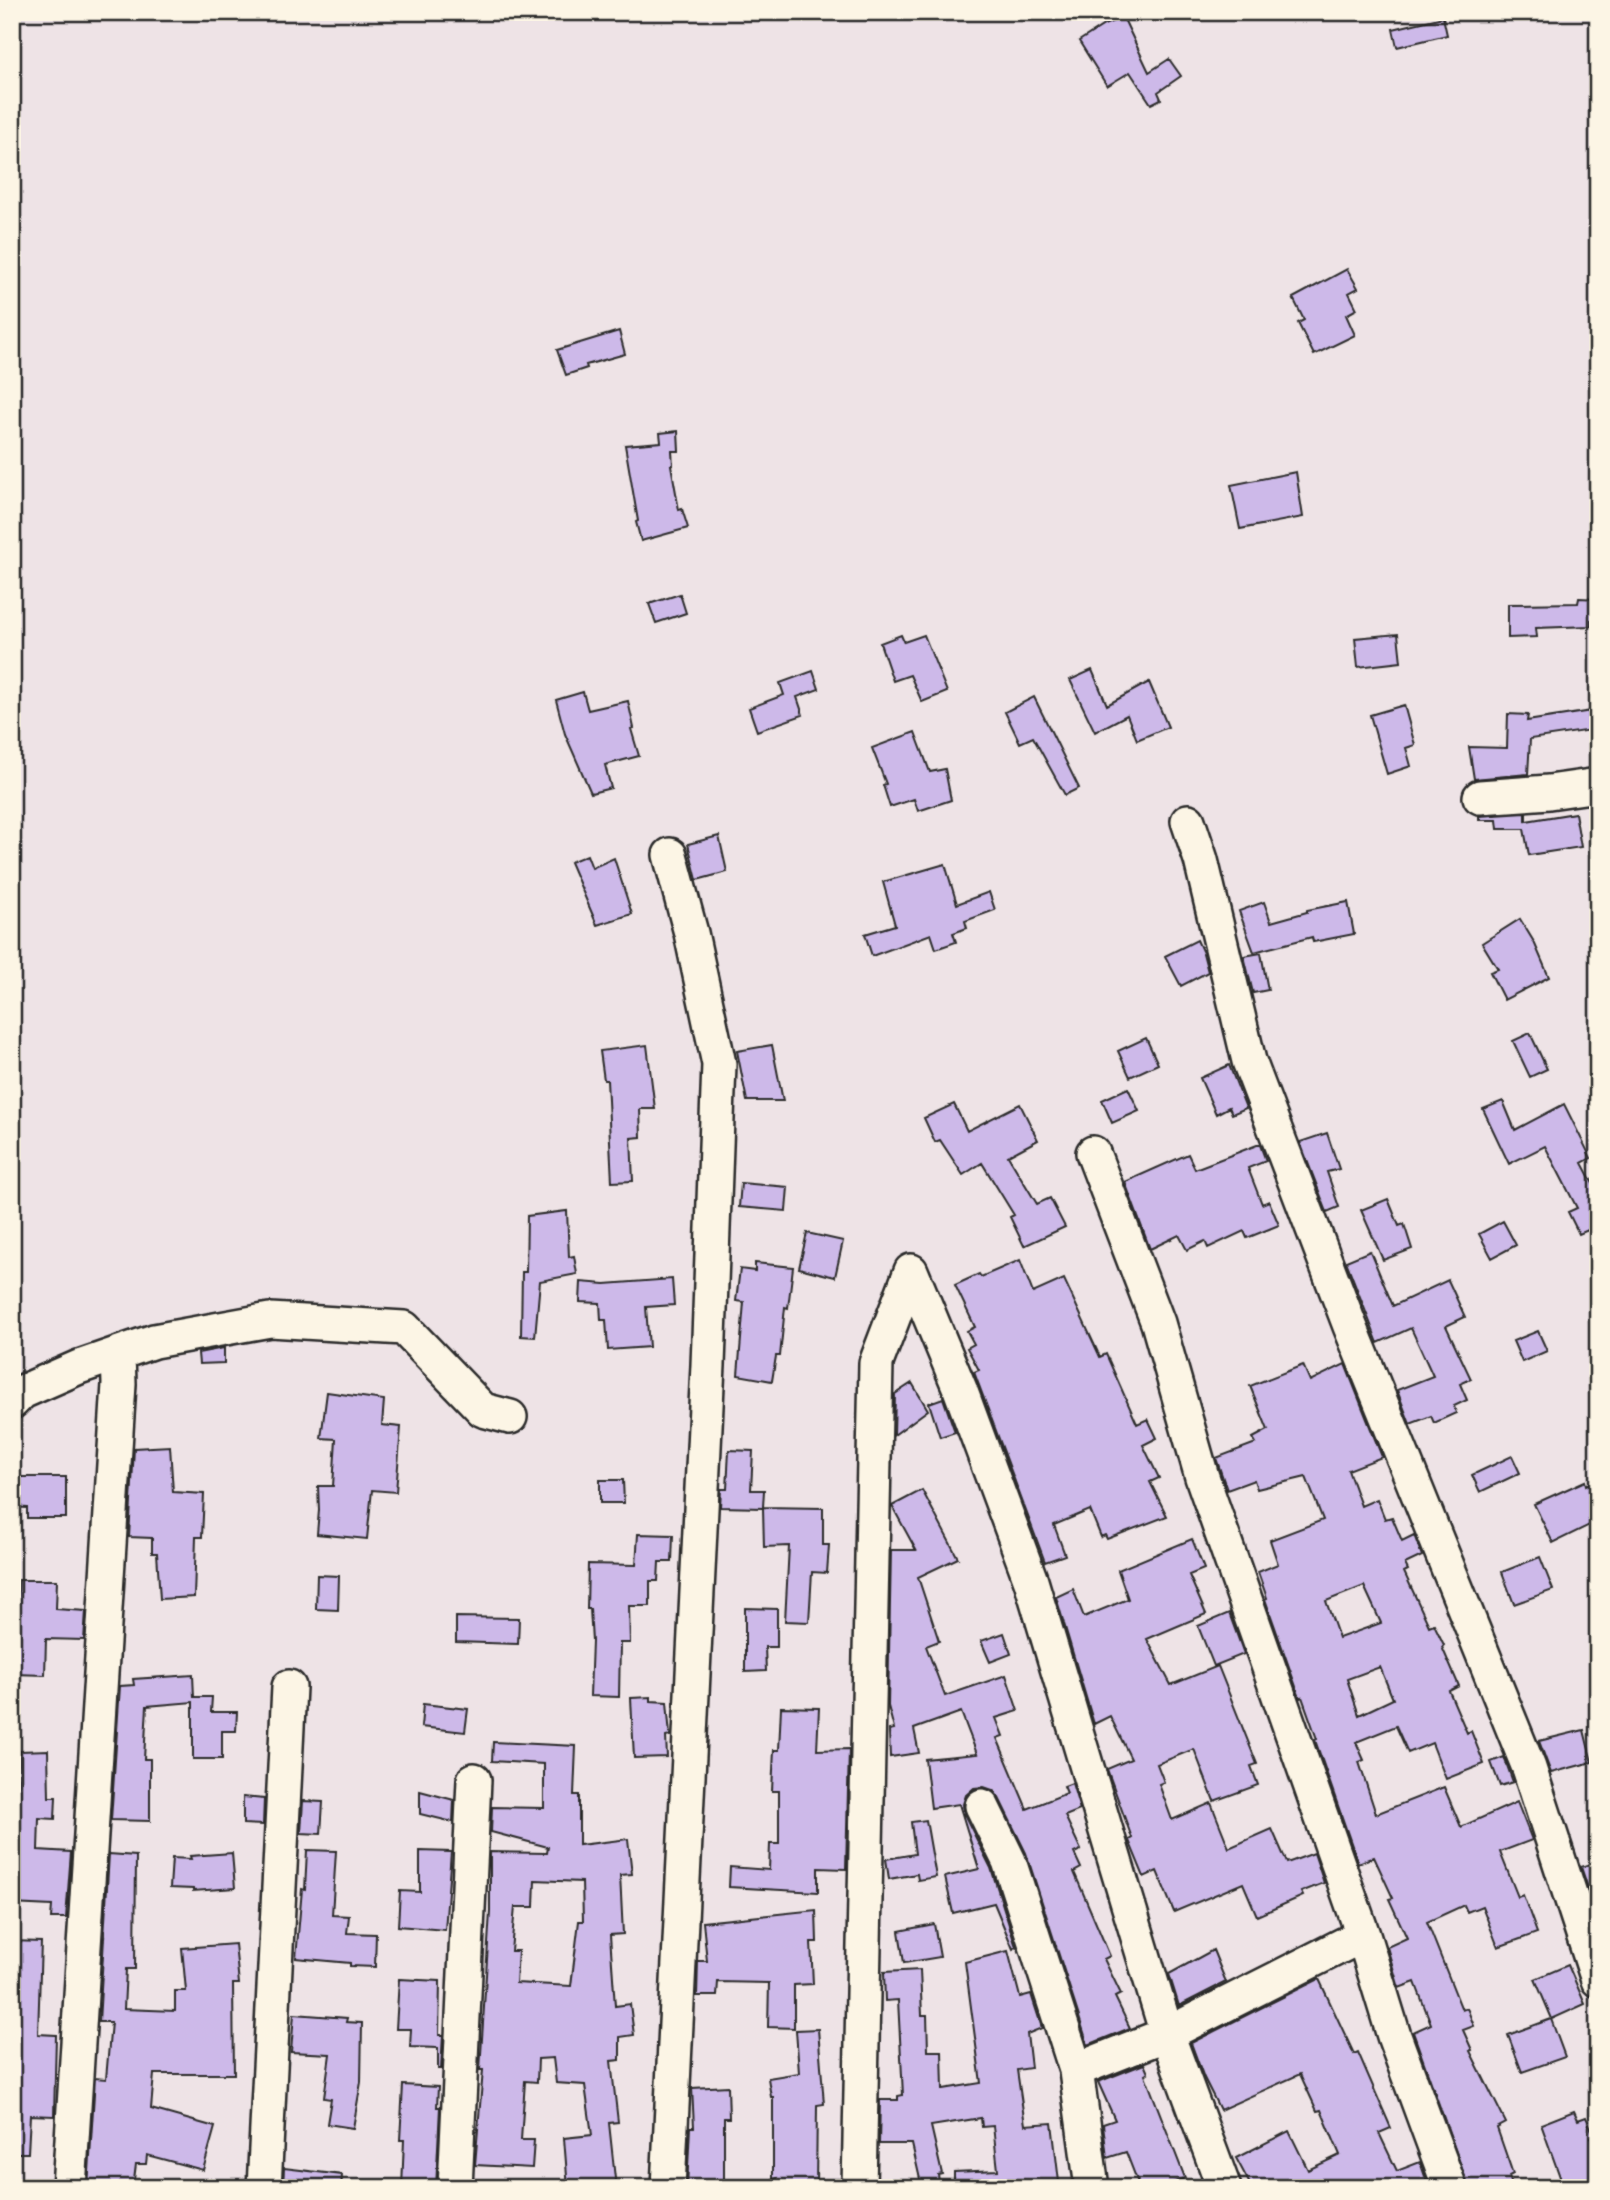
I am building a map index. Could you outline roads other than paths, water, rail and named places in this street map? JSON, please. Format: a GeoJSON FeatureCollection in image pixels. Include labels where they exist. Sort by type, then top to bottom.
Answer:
{"type":"FeatureCollection","features":[{"type":"Feature","properties":{"kind":"street"},"geometry":{"type":"LineString","coordinates":[[1480,797],[1598,785]]}},
{"type":"Feature","properties":{"kind":"street"},"geometry":{"type":"LineString","coordinates":[[1188,821],[1201,860],[1249,1061],[1350,1326],[1529,1768],[1598,1980]]}},
{"type":"Feature","properties":{"kind":"street"},"geometry":{"type":"LineString","coordinates":[[668,2188],[708,1365],[719,1064],[691,933],[670,855]]}},
{"type":"Feature","properties":{"kind":"street"},"geometry":{"type":"LineString","coordinates":[[1093,1153],[1158,1323],[1202,1477],[1363,1935],[1394,2036],[1450,2188]]}},
{"type":"Feature","properties":{"kind":"street"},"geometry":{"type":"LineString","coordinates":[[859,2188],[876,1363],[911,1271],[960,1389],[1031,1581],[1167,2034],[1224,2188]]}},
{"type":"Feature","properties":{"kind":"street"},"geometry":{"type":"LineString","coordinates":[[12,1402],[22,1392],[79,1367],[154,1341],[270,1320],[404,1328],[483,1410],[510,1417]]}},
{"type":"Feature","properties":{"kind":"street"},"geometry":{"type":"LineString","coordinates":[[69,2188],[119,1384],[118,1353]]}},
{"type":"Feature","properties":{"kind":"street"},"geometry":{"type":"LineString","coordinates":[[264,2188],[289,1687]]}},
{"type":"Feature","properties":{"kind":"street"},"geometry":{"type":"LineString","coordinates":[[456,2188],[474,1780]]}},
{"type":"Feature","properties":{"kind":"street"},"geometry":{"type":"LineString","coordinates":[[982,1806],[1009,1861],[1076,2070],[1092,2188]]}},
{"type":"Feature","properties":{"kind":"street"},"geometry":{"type":"LineString","coordinates":[[1076,2070],[1167,2034],[1363,1935]]}}]}
